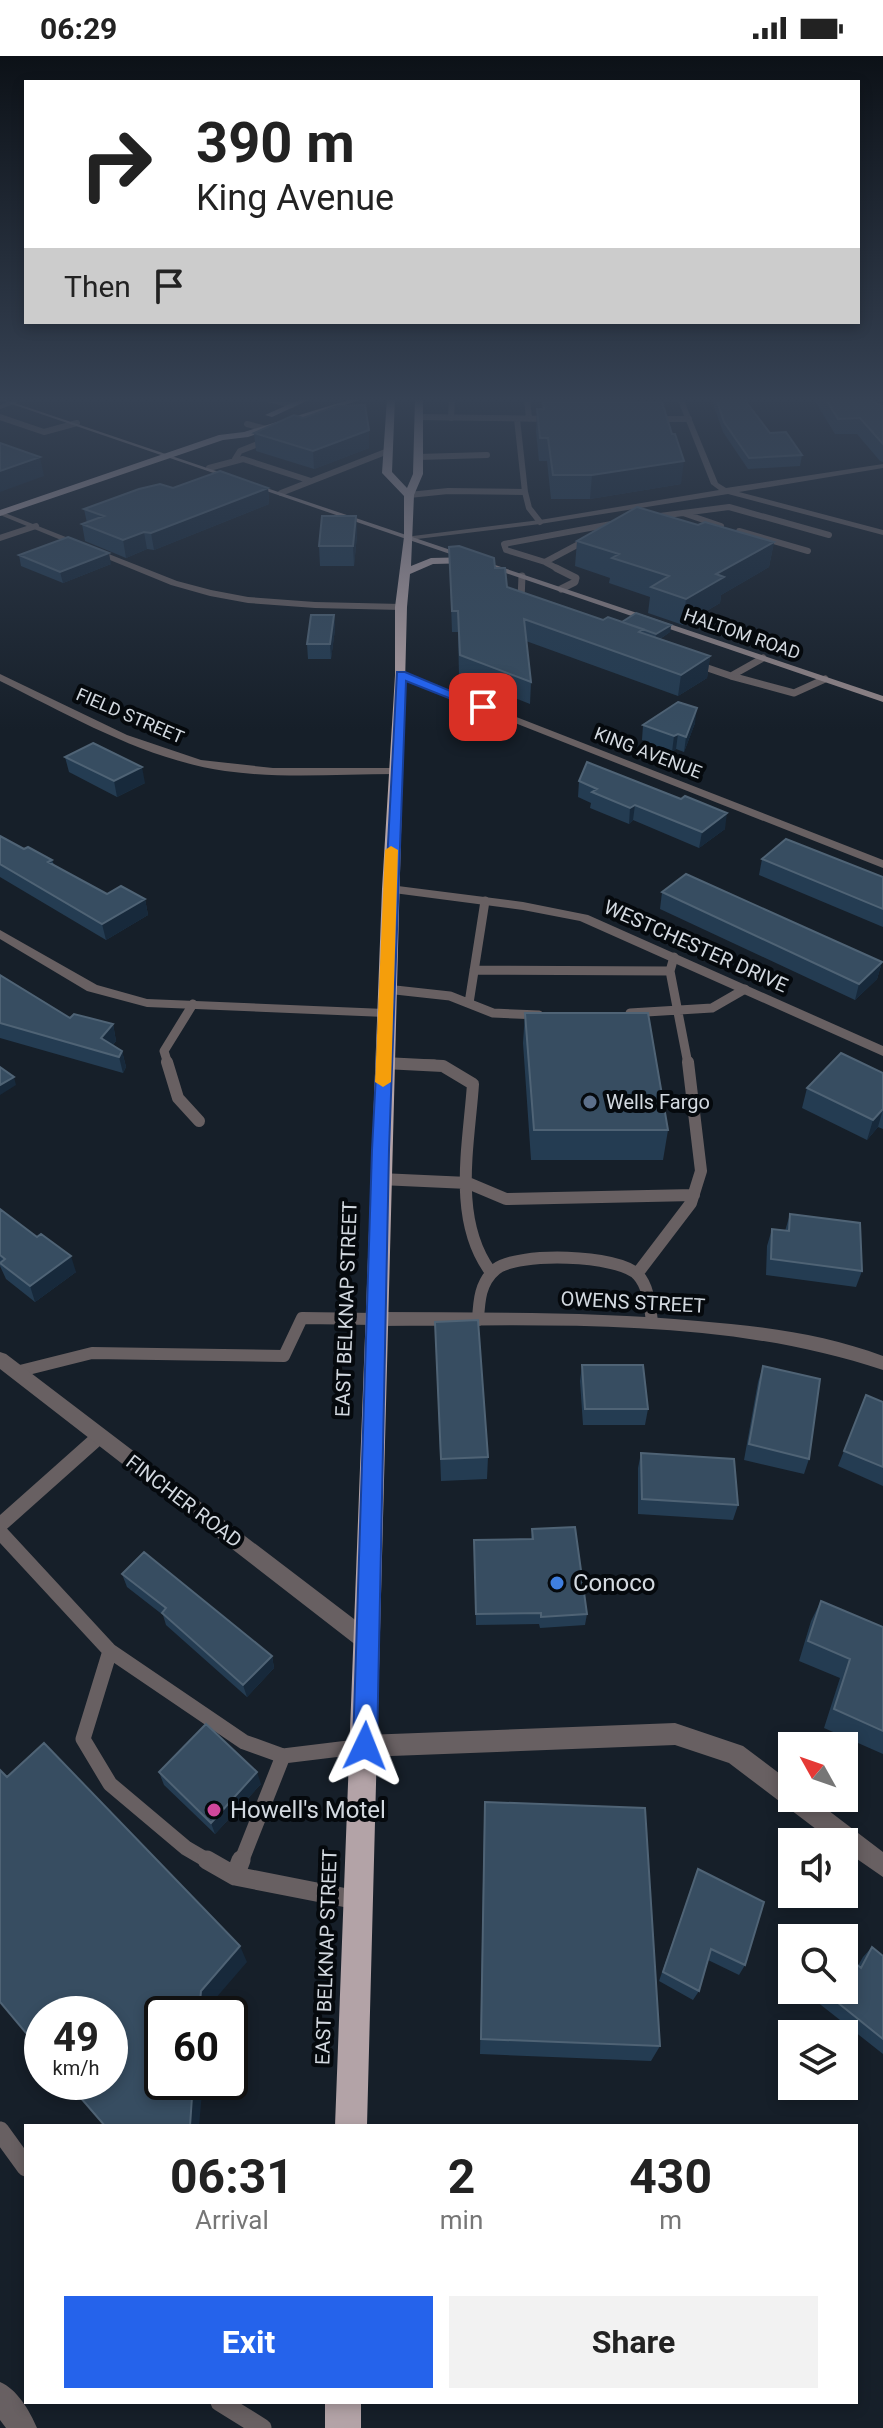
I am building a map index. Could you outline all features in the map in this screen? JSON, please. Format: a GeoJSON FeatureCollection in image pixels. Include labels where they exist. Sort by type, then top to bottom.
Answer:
{"type":"FeatureCollection","features":[{"type":"Feature","properties":{"kind":"main road","name":"HALTOM ROAD"},"geometry":{"type":"LineString","coordinates":[[327,509],[883,699]]}},
{"type":"Feature","properties":{"kind":"main road","name":"EAST BELKNAP STREET"},"geometry":{"type":"LineString","coordinates":[[351,2124],[385,1013],[401,675],[401,607],[409,509]]}},
{"type":"Feature","properties":{"kind":"main road"},"geometry":{"type":"LineString","coordinates":[[404,573],[431,561],[476,560]]}},
{"type":"Feature","properties":{"kind":"main road"},"geometry":{"type":"LineString","coordinates":[[343,2404],[343,2428]]}},
{"type":"Feature","properties":{"kind":"street"},"geometry":{"type":"LineString","coordinates":[[409,537],[540,522],[619,509]]}},
{"type":"Feature","properties":{"kind":"street"},"geometry":{"type":"LineString","coordinates":[[793,509],[883,533]]}},
{"type":"Feature","properties":{"kind":"street"},"geometry":{"type":"LineString","coordinates":[[1,513],[174,583],[210,593],[315,605],[401,607]]}},
{"type":"Feature","properties":{"kind":"street","name":"KING AVENUE"},"geometry":{"type":"LineString","coordinates":[[401,675],[883,864]]}},
{"type":"Feature","properties":{"kind":"street","name":"FIELD STREET"},"geometry":{"type":"LineString","coordinates":[[0,677],[133,741],[201,763],[237,769],[396,771]]}},
{"type":"Feature","properties":{"kind":"street","name":"WESTCHESTER DRIVE"},"geometry":{"type":"LineString","coordinates":[[390,889],[584,918],[883,1051]]}},
{"type":"Feature","properties":{"kind":"street"},"geometry":{"type":"LineString","coordinates":[[0,934],[92,988],[147,1003],[385,1013]]}},
{"type":"Feature","properties":{"kind":"street","name":"OWENS STREET"},"geometry":{"type":"LineString","coordinates":[[376,1319],[652,1322],[769,1334],[861,1354],[883,1363]]}},
{"type":"Feature","properties":{"kind":"street","name":"FINCHER ROAD"},"geometry":{"type":"LineString","coordinates":[[0,1359],[368,1642]]}},
{"type":"Feature","properties":{"kind":"street"},"geometry":{"type":"LineString","coordinates":[[365,1746],[675,1734],[735,1754],[778,1786]]}},
{"type":"Feature","properties":{"kind":"street"},"geometry":{"type":"LineString","coordinates":[[813,1812],[883,1866]]}},
{"type":"Feature","properties":{"kind":"street"},"geometry":{"type":"LineString","coordinates":[[0,2396],[23,2428]]}},
{"type":"Feature","properties":{"kind":"lane"},"geometry":{"type":"LineString","coordinates":[[530,509],[540,522]]}},
{"type":"Feature","properties":{"kind":"lane"},"geometry":{"type":"LineString","coordinates":[[643,519],[716,509]]}},
{"type":"Feature","properties":{"kind":"lane"},"geometry":{"type":"LineString","coordinates":[[735,509],[829,535]]}},
{"type":"Feature","properties":{"kind":"lane"},"geometry":{"type":"LineString","coordinates":[[601,512],[613,523]]}},
{"type":"Feature","properties":{"kind":"lane"},"geometry":{"type":"LineString","coordinates":[[683,513],[808,551]]}},
{"type":"Feature","properties":{"kind":"lane"},"geometry":{"type":"LineString","coordinates":[[561,589],[575,582],[576,578],[545,562],[502,547],[504,544],[629,521]]}},
{"type":"Feature","properties":{"kind":"lane"},"geometry":{"type":"LineString","coordinates":[[545,562],[613,523]]}},
{"type":"Feature","properties":{"kind":"lane"},"geometry":{"type":"LineString","coordinates":[[0,538],[36,526]]}},
{"type":"Feature","properties":{"kind":"lane"},"geometry":{"type":"LineString","coordinates":[[522,576],[521,600],[536,605]]}},
{"type":"Feature","properties":{"kind":"lane"},"geometry":{"type":"LineString","coordinates":[[731,676],[763,658]]}},
{"type":"Feature","properties":{"kind":"lane"},"geometry":{"type":"LineString","coordinates":[[686,660],[794,693],[825,679]]}},
{"type":"Feature","properties":{"kind":"lane"},"geometry":{"type":"LineString","coordinates":[[469,1003],[485,901]]}},
{"type":"Feature","properties":{"kind":"lane"},"geometry":{"type":"LineString","coordinates":[[637,1274],[691,1203],[701,1171],[690,1073],[670,971],[674,957]]}},
{"type":"Feature","properties":{"kind":"lane"},"geometry":{"type":"LineString","coordinates":[[474,970],[670,971]]}},
{"type":"Feature","properties":{"kind":"lane"},"geometry":{"type":"LineString","coordinates":[[386,989],[450,996],[493,1013],[547,1016]]}},
{"type":"Feature","properties":{"kind":"lane"},"geometry":{"type":"LineString","coordinates":[[620,1014],[712,1008],[745,989]]}},
{"type":"Feature","properties":{"kind":"lane"},"geometry":{"type":"LineString","coordinates":[[193,1004],[164,1051],[178,1098],[199,1121]]}},
{"type":"Feature","properties":{"kind":"lane"},"geometry":{"type":"LineString","coordinates":[[384,1063],[448,1066],[462,1073],[473,1084],[468,1183],[470,1223],[476,1252],[490,1271]]}},
{"type":"Feature","properties":{"kind":"lane"},"geometry":{"type":"LineString","coordinates":[[380,1179],[468,1183],[506,1199],[694,1195]]}},
{"type":"Feature","properties":{"kind":"lane"},"geometry":{"type":"LineString","coordinates":[[478,1320],[479,1290],[490,1271],[506,1262],[615,1260],[637,1274],[647,1291],[652,1322]]}},
{"type":"Feature","properties":{"kind":"lane"},"geometry":{"type":"LineString","coordinates":[[16,1372],[92,1353],[284,1356],[302,1318],[376,1319]]}},
{"type":"Feature","properties":{"kind":"lane"},"geometry":{"type":"LineString","coordinates":[[0,1525],[100,1436]]}},
{"type":"Feature","properties":{"kind":"lane"},"geometry":{"type":"LineString","coordinates":[[0,1532],[110,1651],[244,1742],[283,1756],[365,1746]]}},
{"type":"Feature","properties":{"kind":"lane"},"geometry":{"type":"LineString","coordinates":[[110,1651],[83,1739],[110,1784],[186,1848],[235,1876],[357,1900]]}},
{"type":"Feature","properties":{"kind":"lane"},"geometry":{"type":"LineString","coordinates":[[235,1876],[283,1756]]}},
{"type":"Feature","properties":{"kind":"lane"},"geometry":{"type":"LineString","coordinates":[[0,2131],[24,2164]]}},
{"type":"Feature","properties":{"kind":"lane"},"geometry":{"type":"LineString","coordinates":[[223,2404],[262,2428]]}},
{"type":"Feature","properties":{"kind":"building"},"geometry":{"type":"Polygon","coordinates":[[[84,509],[214,509],[151,533],[144,532],[123,540],[82,524],[104,516],[84,509]]]}},
{"type":"Feature","properties":{"kind":"building"},"geometry":{"type":"Polygon","coordinates":[[[634,509],[643,509],[698,525],[705,522],[774,542],[716,574],[724,577],[686,599],[651,587],[669,576],[612,558],[619,554],[577,541],[634,509]]]}},
{"type":"Feature","properties":{"kind":"building"},"geometry":{"type":"Polygon","coordinates":[[[322,516],[356,516],[353,546],[319,546],[322,516]]]}},
{"type":"Feature","properties":{"kind":"building"},"geometry":{"type":"Polygon","coordinates":[[[68,537],[109,553],[60,572],[19,555],[68,537]]]}},
{"type":"Feature","properties":{"kind":"building"},"geometry":{"type":"Polygon","coordinates":[[[459,546],[494,558],[495,568],[505,568],[507,587],[603,620],[608,617],[643,629],[639,632],[710,656],[681,675],[524,619],[531,682],[460,655],[458,611],[452,611],[449,547],[459,546]]]}},
{"type":"Feature","properties":{"kind":"building"},"geometry":{"type":"Polygon","coordinates":[[[636,613],[671,625],[656,634],[622,622],[636,613]]]}},
{"type":"Feature","properties":{"kind":"building"},"geometry":{"type":"Polygon","coordinates":[[[311,615],[334,615],[330,644],[307,644],[311,615]]]}},
{"type":"Feature","properties":{"kind":"building"},"geometry":{"type":"Polygon","coordinates":[[[678,702],[697,708],[686,737],[643,725],[678,702]]]}},
{"type":"Feature","properties":{"kind":"building"},"geometry":{"type":"Polygon","coordinates":[[[93,743],[142,767],[114,781],[65,757],[93,743]]]}},
{"type":"Feature","properties":{"kind":"building"},"geometry":{"type":"Polygon","coordinates":[[[587,762],[681,799],[685,796],[727,813],[702,832],[635,805],[630,808],[592,792],[597,789],[579,781],[587,762]]]}},
{"type":"Feature","properties":{"kind":"building"},"geometry":{"type":"Polygon","coordinates":[[[0,836],[52,860],[48,862],[107,894],[121,886],[145,899],[102,924],[0,864],[0,836]]]}},
{"type":"Feature","properties":{"kind":"building"},"geometry":{"type":"Polygon","coordinates":[[[786,839],[883,877],[883,909],[762,859],[786,839]]]}},
{"type":"Feature","properties":{"kind":"building"},"geometry":{"type":"Polygon","coordinates":[[[686,874],[882,962],[859,984],[662,892],[686,874]]]}},
{"type":"Feature","properties":{"kind":"building"},"geometry":{"type":"Polygon","coordinates":[[[0,975],[70,1018],[74,1014],[113,1024],[101,1038],[122,1051],[119,1057],[0,1023],[0,975]]]}},
{"type":"Feature","properties":{"kind":"building","name":"Wells Fargo"},"geometry":{"type":"Polygon","coordinates":[[[525,1013],[648,1013],[668,1130],[534,1130],[525,1013]]]}},
{"type":"Feature","properties":{"kind":"building"},"geometry":{"type":"Polygon","coordinates":[[[841,1053],[883,1073],[883,1109],[873,1120],[807,1088],[841,1053]]]}},
{"type":"Feature","properties":{"kind":"building"},"geometry":{"type":"Polygon","coordinates":[[[0,1067],[14,1077],[0,1085],[0,1067]]]}},
{"type":"Feature","properties":{"kind":"building"},"geometry":{"type":"Polygon","coordinates":[[[0,1209],[37,1237],[41,1234],[71,1256],[30,1286],[0,1263],[5,1259],[0,1255],[0,1209]]]}},
{"type":"Feature","properties":{"kind":"building"},"geometry":{"type":"Polygon","coordinates":[[[790,1214],[860,1223],[862,1271],[771,1259],[772,1229],[789,1231],[790,1214]]]}},
{"type":"Feature","properties":{"kind":"building"},"geometry":{"type":"Polygon","coordinates":[[[478,1320],[488,1457],[441,1459],[435,1322],[478,1320]]]}},
{"type":"Feature","properties":{"kind":"building"},"geometry":{"type":"Polygon","coordinates":[[[582,1365],[643,1365],[648,1409],[585,1409],[582,1365]]]}},
{"type":"Feature","properties":{"kind":"building"},"geometry":{"type":"Polygon","coordinates":[[[763,1366],[820,1379],[809,1459],[749,1444],[763,1366]]]}},
{"type":"Feature","properties":{"kind":"building"},"geometry":{"type":"Polygon","coordinates":[[[866,1395],[883,1402],[883,1467],[844,1451],[866,1395]]]}},
{"type":"Feature","properties":{"kind":"building"},"geometry":{"type":"Polygon","coordinates":[[[641,1453],[734,1459],[738,1505],[642,1499],[641,1453]]]}},
{"type":"Feature","properties":{"kind":"building"},"geometry":{"type":"Polygon","coordinates":[[[575,1527],[587,1614],[541,1617],[541,1613],[476,1614],[474,1540],[533,1539],[532,1529],[575,1527]]]}},
{"type":"Feature","properties":{"kind":"building"},"geometry":{"type":"Polygon","coordinates":[[[144,1552],[272,1656],[243,1685],[162,1613],[166,1608],[122,1574],[144,1552]]]}},
{"type":"Feature","properties":{"kind":"building"},"geometry":{"type":"Polygon","coordinates":[[[821,1601],[883,1627],[883,1731],[834,1709],[850,1659],[808,1641],[821,1601]]]}},
{"type":"Feature","properties":{"kind":"building","name":"Howell's Motel"},"geometry":{"type":"Polygon","coordinates":[[[206,1724],[257,1772],[211,1823],[159,1772],[206,1724]]]}},
{"type":"Feature","properties":{"kind":"building"},"geometry":{"type":"Polygon","coordinates":[[[44,1743],[240,1946],[201,1991],[201,1996],[144,1996],[144,2100],[192,2100],[190,2124],[103,2124],[83,2100],[128,2100],[128,1996],[24,1996],[24,2031],[0,2002],[0,1770],[7,1777],[44,1743]]]}},
{"type":"Feature","properties":{"kind":"building"},"geometry":{"type":"Polygon","coordinates":[[[485,1802],[645,1808],[660,2046],[481,2039],[485,1802]]]}},
{"type":"Feature","properties":{"kind":"building"},"geometry":{"type":"Polygon","coordinates":[[[698,1869],[764,1902],[745,1965],[711,1949],[699,1991],[663,1972],[698,1869]]]}},
{"type":"Feature","properties":{"kind":"building"},"geometry":{"type":"Polygon","coordinates":[[[872,1947],[883,1956],[883,2039],[839,2004],[858,2004],[858,1966],[861,1968],[872,1947]]]}},
{"type":"Feature","properties":{"kind":"slow traffic"},"geometry":{"type":"LineString","coordinates":[[383,1082],[391,850]]}},
{"type":"Feature","properties":{"kind":"place","name":"Wells Fargo"},"geometry":{"type":"Point","coordinates":[590,1102]}},
{"type":"Feature","properties":{"kind":"place","name":"Conoco"},"geometry":{"type":"Point","coordinates":[557,1583]}},
{"type":"Feature","properties":{"kind":"place","name":"Howell's Motel"},"geometry":{"type":"Point","coordinates":[214,1810]}},
{"type":"Feature","properties":{"kind":"route"},"geometry":{"type":"LineString","coordinates":[[365,1746],[381,1150],[401,675],[483,707]]}}]}
